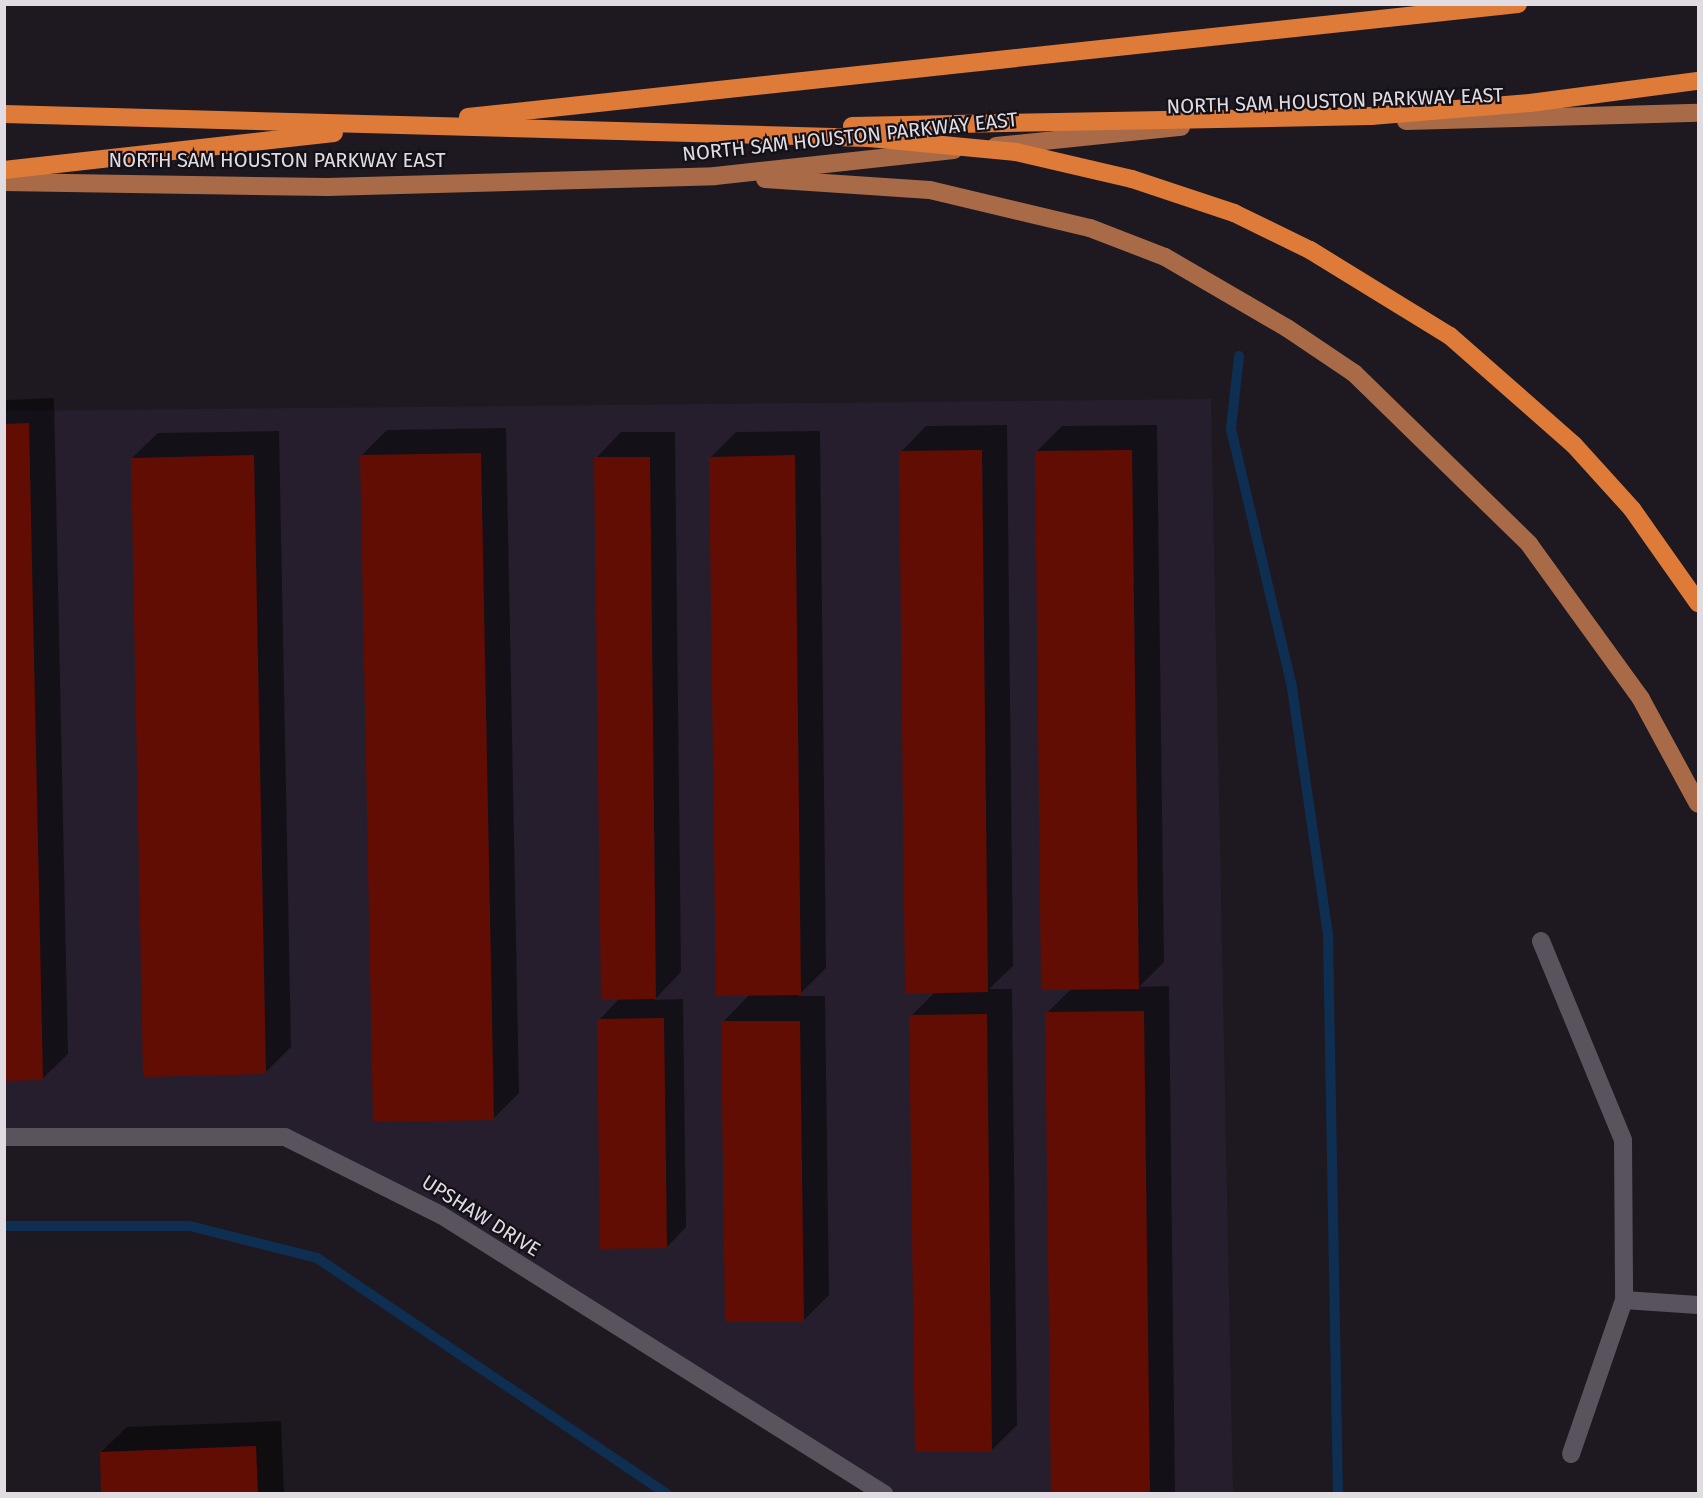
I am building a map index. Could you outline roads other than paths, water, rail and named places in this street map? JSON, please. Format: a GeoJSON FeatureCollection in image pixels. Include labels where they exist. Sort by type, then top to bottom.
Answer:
{"type":"FeatureCollection","features":[{"type":"Feature","properties":{"kind":"highway"},"geometry":{"type":"LineString","coordinates":[[4,170],[1518,4]]}},
{"type":"Feature","properties":{"kind":"highway"},"geometry":{"type":"LineString","coordinates":[[619,129],[1348,117],[1530,103],[1698,81]]}},
{"type":"Feature","properties":{"kind":"highway"},"geometry":{"type":"LineString","coordinates":[[4,114],[619,129],[880,138],[1016,152],[1132,179],[1234,213],[1385,293],[1519,393],[1632,509],[1698,603]]}},
{"type":"Feature","properties":{"kind":"main road","name":"NORTH SAM HOUSTON PARKWAY EAST"},"geometry":{"type":"LineString","coordinates":[[4,182],[327,187],[715,176],[1170,128],[1698,113]]}},
{"type":"Feature","properties":{"kind":"main road"},"geometry":{"type":"LineString","coordinates":[[715,176],[930,190],[1090,228],[1165,257],[1287,328],[1354,373],[1529,544],[1641,699],[1698,804]]}},
{"type":"Feature","properties":{"kind":"street"},"geometry":{"type":"LineString","coordinates":[[1541,940],[1623,1140],[1624,1300],[1571,1454]]}},
{"type":"Feature","properties":{"kind":"street","name":"UPSHAW DRIVE"},"geometry":{"type":"LineString","coordinates":[[4,1137],[285,1137],[441,1215],[884,1494]]}},
{"type":"Feature","properties":{"kind":"street"},"geometry":{"type":"LineString","coordinates":[[1624,1300],[1698,1305]]}},
{"type":"Feature","properties":{"kind":"waterway"},"geometry":{"type":"LineString","coordinates":[[1239,356],[1231,429],[1292,688],[1328,935],[1338,1494]]}},
{"type":"Feature","properties":{"kind":"waterway"},"geometry":{"type":"LineString","coordinates":[[4,1226],[190,1226],[317,1258],[667,1494]]}}]}
